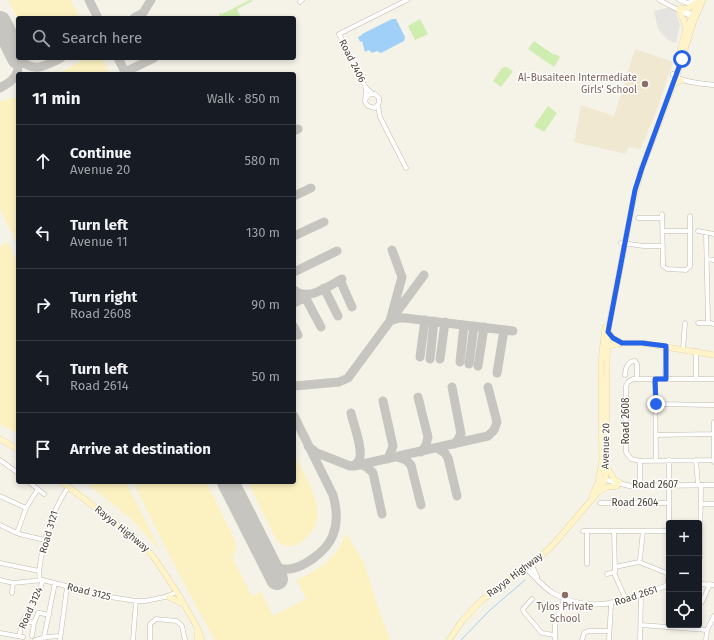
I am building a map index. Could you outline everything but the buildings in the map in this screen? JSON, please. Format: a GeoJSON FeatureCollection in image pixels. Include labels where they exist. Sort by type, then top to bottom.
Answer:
{"type":"FeatureCollection","features":[{"type":"Feature","properties":{"kind":"main road"},"geometry":{"type":"LineString","coordinates":[[686,31],[679,9],[688,8],[698,0]]}},
{"type":"Feature","properties":{"kind":"main road","name":"Avenue 20"},"geometry":{"type":"LineString","coordinates":[[623,243],[638,167],[676,77],[698,0]]}},
{"type":"Feature","properties":{"kind":"main road","name":"Avenue 20"},"geometry":{"type":"LineString","coordinates":[[582,512],[599,491],[606,464],[605,345],[620,257],[635,190],[676,77],[686,31],[703,0]]}},
{"type":"Feature","properties":{"kind":"main road","name":"Avenue 20"},"geometry":{"type":"LineString","coordinates":[[582,512],[602,479],[601,362],[608,332],[613,298]]}},
{"type":"Feature","properties":{"kind":"main road"},"geometry":{"type":"LineString","coordinates":[[608,332],[613,338],[622,343]]}},
{"type":"Feature","properties":{"kind":"main road"},"geometry":{"type":"LineString","coordinates":[[605,345],[617,342],[642,343],[714,355]]}},
{"type":"Feature","properties":{"kind":"main road"},"geometry":{"type":"LineString","coordinates":[[606,359],[612,350],[622,343]]}},
{"type":"Feature","properties":{"kind":"main road"},"geometry":{"type":"LineString","coordinates":[[0,439],[16,448]]}},
{"type":"Feature","properties":{"kind":"main road"},"geometry":{"type":"LineString","coordinates":[[599,491],[618,484],[611,476],[606,464]]}},
{"type":"Feature","properties":{"kind":"main road","name":"Rayya Highway"},"geometry":{"type":"LineString","coordinates":[[64,484],[141,544],[158,562],[197,627],[202,640]]}},
{"type":"Feature","properties":{"kind":"main road","name":"Rayya Highway"},"geometry":{"type":"LineString","coordinates":[[450,640],[462,621],[482,600],[552,546],[582,512]]}},
{"type":"Feature","properties":{"kind":"main road"},"geometry":{"type":"LineString","coordinates":[[172,584],[171,591],[167,597],[184,605]]}},
{"type":"Feature","properties":{"kind":"main road"},"geometry":{"type":"LineString","coordinates":[[197,627],[197,640]]}},
{"type":"Feature","properties":{"kind":"street","name":"Road 2406"},"geometry":{"type":"LineString","coordinates":[[406,168],[380,117],[378,105],[379,98],[366,88],[339,34],[407,0]]}},
{"type":"Feature","properties":{"kind":"street"},"geometry":{"type":"LineString","coordinates":[[659,0],[695,14]]}},
{"type":"Feature","properties":{"kind":"street"},"geometry":{"type":"LineString","coordinates":[[679,0],[688,3],[694,0]]}},
{"type":"Feature","properties":{"kind":"street"},"geometry":{"type":"LineString","coordinates":[[676,77],[714,85]]}},
{"type":"Feature","properties":{"kind":"street","name":"Road 2406"},"geometry":{"type":"LineString","coordinates":[[366,88],[366,105],[380,117]]}},
{"type":"Feature","properties":{"kind":"street","name":"Road 2406"},"geometry":{"type":"LineString","coordinates":[[366,99],[368,95],[373,94]]}},
{"type":"Feature","properties":{"kind":"street"},"geometry":{"type":"LineString","coordinates":[[370,108],[375,108],[378,105]]}},
{"type":"Feature","properties":{"kind":"street"},"geometry":{"type":"LineString","coordinates":[[638,218],[662,216],[663,264],[667,269],[688,269],[690,266],[690,216]]}},
{"type":"Feature","properties":{"kind":"street"},"geometry":{"type":"LineString","coordinates":[[698,230],[714,234]]}},
{"type":"Feature","properties":{"kind":"street"},"geometry":{"type":"LineString","coordinates":[[663,231],[690,231]]}},
{"type":"Feature","properties":{"kind":"street"},"geometry":{"type":"LineString","coordinates":[[706,233],[708,321],[712,324]]}},
{"type":"Feature","properties":{"kind":"street"},"geometry":{"type":"LineString","coordinates":[[623,243],[663,246]]}},
{"type":"Feature","properties":{"kind":"street"},"geometry":{"type":"LineString","coordinates":[[707,259],[714,260]]}},
{"type":"Feature","properties":{"kind":"street"},"geometry":{"type":"LineString","coordinates":[[683,349],[685,323]]}},
{"type":"Feature","properties":{"kind":"street"},"geometry":{"type":"LineString","coordinates":[[698,323],[712,324]]}},
{"type":"Feature","properties":{"kind":"street"},"geometry":{"type":"LineString","coordinates":[[666,346],[666,379]]}},
{"type":"Feature","properties":{"kind":"street"},"geometry":{"type":"LineString","coordinates":[[696,351],[696,379]]}},
{"type":"Feature","properties":{"kind":"street"},"geometry":{"type":"LineString","coordinates":[[625,375],[625,370],[628,365],[635,360],[637,363],[637,378],[714,379]]}},
{"type":"Feature","properties":{"kind":"street","name":"Road 2608"},"geometry":{"type":"LineString","coordinates":[[637,378],[630,381],[626,388],[626,452],[631,459],[640,461]]}},
{"type":"Feature","properties":{"kind":"street"},"geometry":{"type":"LineString","coordinates":[[655,379],[656,460]]}},
{"type":"Feature","properties":{"kind":"street"},"geometry":{"type":"LineString","coordinates":[[656,404],[714,405]]}},
{"type":"Feature","properties":{"kind":"street"},"geometry":{"type":"LineString","coordinates":[[640,486],[640,461],[714,461],[714,422]]}},
{"type":"Feature","properties":{"kind":"street"},"geometry":{"type":"LineString","coordinates":[[656,435],[714,434]]}},
{"type":"Feature","properties":{"kind":"street"},"geometry":{"type":"LineString","coordinates":[[0,460],[16,472]]}},
{"type":"Feature","properties":{"kind":"street"},"geometry":{"type":"LineString","coordinates":[[669,460],[669,485]]}},
{"type":"Feature","properties":{"kind":"street"},"geometry":{"type":"LineString","coordinates":[[696,460],[701,504],[700,556]]}},
{"type":"Feature","properties":{"kind":"street"},"geometry":{"type":"LineString","coordinates":[[602,479],[618,484]]}},
{"type":"Feature","properties":{"kind":"street"},"geometry":{"type":"LineString","coordinates":[[32,484],[44,494]]}},
{"type":"Feature","properties":{"kind":"street","name":"Road 2607"},"geometry":{"type":"LineString","coordinates":[[618,484],[630,486],[714,485]]}},
{"type":"Feature","properties":{"kind":"street","name":"Road 2604"},"geometry":{"type":"LineString","coordinates":[[669,485],[669,520]]}},
{"type":"Feature","properties":{"kind":"street","name":"Road 3121"},"geometry":{"type":"LineString","coordinates":[[41,580],[39,571],[44,540],[55,509],[68,487]]}},
{"type":"Feature","properties":{"kind":"street"},"geometry":{"type":"LineString","coordinates":[[17,533],[26,508],[38,489]]}},
{"type":"Feature","properties":{"kind":"street"},"geometry":{"type":"LineString","coordinates":[[0,496],[26,508]]}},
{"type":"Feature","properties":{"kind":"street","name":"Road 2604"},"geometry":{"type":"LineString","coordinates":[[600,503],[669,503]]}},
{"type":"Feature","properties":{"kind":"street"},"geometry":{"type":"LineString","coordinates":[[701,504],[714,504]]}},
{"type":"Feature","properties":{"kind":"street"},"geometry":{"type":"LineString","coordinates":[[0,525],[17,533],[44,540]]}},
{"type":"Feature","properties":{"kind":"street"},"geometry":{"type":"LineString","coordinates":[[587,564],[585,531],[666,531]]}},
{"type":"Feature","properties":{"kind":"street"},"geometry":{"type":"LineString","coordinates":[[614,531],[614,574],[626,600]]}},
{"type":"Feature","properties":{"kind":"street"},"geometry":{"type":"LineString","coordinates":[[640,559],[643,531]]}},
{"type":"Feature","properties":{"kind":"street"},"geometry":{"type":"LineString","coordinates":[[615,566],[639,562],[666,572]]}},
{"type":"Feature","properties":{"kind":"street"},"geometry":{"type":"LineString","coordinates":[[0,563],[39,571]]}},
{"type":"Feature","properties":{"kind":"street","name":"Road 2651"},"geometry":{"type":"LineString","coordinates":[[528,566],[538,579],[553,593],[582,604],[611,604],[666,586]]}},
{"type":"Feature","properties":{"kind":"street"},"geometry":{"type":"LineString","coordinates":[[607,574],[614,574]]}},
{"type":"Feature","properties":{"kind":"street","name":"Road 3125"},"geometry":{"type":"LineString","coordinates":[[0,580],[13,583],[41,580],[104,596],[136,601],[145,601],[178,594]]}},
{"type":"Feature","properties":{"kind":"street","name":"Road 3124"},"geometry":{"type":"LineString","coordinates":[[0,633],[21,636],[23,620],[36,600],[41,580]]}},
{"type":"Feature","properties":{"kind":"street"},"geometry":{"type":"LineString","coordinates":[[12,594],[13,583]]}},
{"type":"Feature","properties":{"kind":"street"},"geometry":{"type":"LineString","coordinates":[[44,637],[55,583]]}},
{"type":"Feature","properties":{"kind":"street"},"geometry":{"type":"LineString","coordinates":[[702,584],[712,585],[702,602]]}},
{"type":"Feature","properties":{"kind":"street"},"geometry":{"type":"LineString","coordinates":[[35,640],[44,637],[60,638],[67,587]]}},
{"type":"Feature","properties":{"kind":"street"},"geometry":{"type":"LineString","coordinates":[[640,640],[641,595]]}},
{"type":"Feature","properties":{"kind":"street"},"geometry":{"type":"LineString","coordinates":[[532,599],[523,608],[524,612],[542,633],[554,638],[555,625],[564,598]]}},
{"type":"Feature","properties":{"kind":"street"},"geometry":{"type":"LineString","coordinates":[[133,640],[136,601]]}},
{"type":"Feature","properties":{"kind":"street"},"geometry":{"type":"LineString","coordinates":[[609,640],[611,604]]}},
{"type":"Feature","properties":{"kind":"street"},"geometry":{"type":"LineString","coordinates":[[32,636],[34,623],[39,613],[49,615]]}},
{"type":"Feature","properties":{"kind":"street"},"geometry":{"type":"LineString","coordinates":[[706,640],[707,630],[714,616]]}},
{"type":"Feature","properties":{"kind":"street"},"geometry":{"type":"LineString","coordinates":[[150,640],[150,624],[156,619],[161,619],[173,620],[180,623],[184,630],[185,640]]}},
{"type":"Feature","properties":{"kind":"street"},"geometry":{"type":"LineString","coordinates":[[23,620],[34,623]]}},
{"type":"Feature","properties":{"kind":"street"},"geometry":{"type":"LineString","coordinates":[[641,625],[707,630]]}},
{"type":"Feature","properties":{"kind":"street"},"geometry":{"type":"LineString","coordinates":[[582,640],[584,633],[588,631],[610,631]]}},
{"type":"Feature","properties":{"kind":"shaded area"},"geometry":{"type":"Polygon","coordinates":[[[670,7],[675,10],[680,24],[676,43],[668,40],[658,29],[654,11],[670,7]]]}},
{"type":"Feature","properties":{"kind":"shaded area","name":"Al-Busaiteen Intermediate Girls' School"},"geometry":{"type":"Polygon","coordinates":[[[635,49],[673,62],[656,112],[640,149],[628,147],[626,154],[574,142],[581,105],[614,116],[635,49]]]}},
{"type":"Feature","properties":{"kind":"green space"},"geometry":{"type":"Polygon","coordinates":[[[250,0],[253,1],[237,9],[240,16],[220,16],[219,14],[222,14],[250,0]]]}},
{"type":"Feature","properties":{"kind":"green space"},"geometry":{"type":"Polygon","coordinates":[[[420,19],[428,34],[415,40],[408,26],[420,19]]]}},
{"type":"Feature","properties":{"kind":"green space"},"geometry":{"type":"Polygon","coordinates":[[[534,41],[554,55],[555,54],[560,57],[554,67],[528,49],[534,41]]]}},
{"type":"Feature","properties":{"kind":"green space"},"geometry":{"type":"Polygon","coordinates":[[[505,67],[513,71],[501,87],[493,81],[502,68],[505,67]]]}},
{"type":"Feature","properties":{"kind":"green space"},"geometry":{"type":"Polygon","coordinates":[[[548,106],[557,113],[544,132],[534,126],[548,106]]]}},
{"type":"Feature","properties":{"kind":"sand"},"geometry":{"type":"Polygon","coordinates":[[[8,0],[71,0],[79,16],[16,16],[8,0]]]}},
{"type":"Feature","properties":{"kind":"sand"},"geometry":{"type":"Polygon","coordinates":[[[83,60],[103,60],[109,72],[61,72],[83,60]]]}},
{"type":"Feature","properties":{"kind":"sand"},"geometry":{"type":"Polygon","coordinates":[[[16,98],[16,242],[0,209],[0,101],[16,98]]]}},
{"type":"Feature","properties":{"kind":"sand"},"geometry":{"type":"Polygon","coordinates":[[[8,242],[16,259],[16,433],[0,424],[0,246],[8,242]]]}},
{"type":"Feature","properties":{"kind":"sand"},"geometry":{"type":"Polygon","coordinates":[[[296,458],[314,495],[317,520],[308,537],[297,544],[286,546],[281,544],[276,539],[249,484],[296,484],[296,458]]]}},
{"type":"Feature","properties":{"kind":"sand"},"geometry":{"type":"Polygon","coordinates":[[[88,484],[127,484],[160,550],[129,517],[88,484]]]}},
{"type":"Feature","properties":{"kind":"sand"},"geometry":{"type":"Polygon","coordinates":[[[134,484],[207,484],[236,543],[233,559],[252,596],[261,592],[273,616],[306,599],[297,580],[327,562],[338,550],[346,533],[364,563],[390,640],[215,640],[173,562],[134,484]]]}},
{"type":"Feature","properties":{"kind":"water"},"geometry":{"type":"Polygon","coordinates":[[[392,19],[396,19],[405,37],[404,41],[381,53],[377,51],[372,53],[369,50],[365,52],[362,41],[360,42],[358,37],[392,19]]]}},
{"type":"Feature","properties":{"kind":"waterway"},"geometry":{"type":"LineString","coordinates":[[461,640],[489,611],[525,580]]}},
{"type":"Feature","properties":{"kind":"taxiway"},"geometry":{"type":"LineString","coordinates":[[89,0],[97,16]]}},
{"type":"Feature","properties":{"kind":"taxiway"},"geometry":{"type":"LineString","coordinates":[[138,16],[143,13],[151,0]]}},
{"type":"Feature","properties":{"kind":"taxiway"},"geometry":{"type":"LineString","coordinates":[[18,60],[18,72]]}},
{"type":"Feature","properties":{"kind":"taxiway"},"geometry":{"type":"LineString","coordinates":[[21,60],[29,66],[34,67],[44,66],[57,60]]}},
{"type":"Feature","properties":{"kind":"taxiway"},"geometry":{"type":"LineString","coordinates":[[119,60],[125,72]]}},
{"type":"Feature","properties":{"kind":"taxiway"},"geometry":{"type":"LineString","coordinates":[[125,72],[150,60]]}},
{"type":"Feature","properties":{"kind":"taxiway"},"geometry":{"type":"LineString","coordinates":[[0,88],[10,82],[16,75]]}},
{"type":"Feature","properties":{"kind":"taxiway"},"geometry":{"type":"LineString","coordinates":[[296,195],[311,188]]}},
{"type":"Feature","properties":{"kind":"taxiway"},"geometry":{"type":"LineString","coordinates":[[296,235],[324,222]]}},
{"type":"Feature","properties":{"kind":"taxiway"},"geometry":{"type":"LineString","coordinates":[[392,250],[402,277],[390,321],[405,318],[513,331]]}},
{"type":"Feature","properties":{"kind":"taxiway"},"geometry":{"type":"LineString","coordinates":[[296,271],[337,251]]}},
{"type":"Feature","properties":{"kind":"taxiway"},"geometry":{"type":"LineString","coordinates":[[296,386],[339,382],[348,378],[424,275]]}},
{"type":"Feature","properties":{"kind":"taxiway"},"geometry":{"type":"LineString","coordinates":[[296,291],[305,294],[312,294],[342,279]]}},
{"type":"Feature","properties":{"kind":"taxiway"},"geometry":{"type":"LineString","coordinates":[[340,280],[352,307]]}},
{"type":"Feature","properties":{"kind":"taxiway"},"geometry":{"type":"LineString","coordinates":[[324,288],[338,316]]}},
{"type":"Feature","properties":{"kind":"taxiway"},"geometry":{"type":"LineString","coordinates":[[296,302],[309,295]]}},
{"type":"Feature","properties":{"kind":"taxiway"},"geometry":{"type":"LineString","coordinates":[[305,297],[321,327]]}},
{"type":"Feature","properties":{"kind":"taxiway"},"geometry":{"type":"LineString","coordinates":[[420,357],[425,320]]}},
{"type":"Feature","properties":{"kind":"taxiway"},"geometry":{"type":"LineString","coordinates":[[430,359],[434,321]]}},
{"type":"Feature","properties":{"kind":"taxiway"},"geometry":{"type":"LineString","coordinates":[[440,359],[445,322]]}},
{"type":"Feature","properties":{"kind":"taxiway"},"geometry":{"type":"LineString","coordinates":[[460,362],[464,325]]}},
{"type":"Feature","properties":{"kind":"taxiway"},"geometry":{"type":"LineString","coordinates":[[469,364],[474,326]]}},
{"type":"Feature","properties":{"kind":"taxiway"},"geometry":{"type":"LineString","coordinates":[[478,366],[484,327]]}},
{"type":"Feature","properties":{"kind":"taxiway"},"geometry":{"type":"LineString","coordinates":[[497,373],[504,330]]}},
{"type":"Feature","properties":{"kind":"taxiway"},"geometry":{"type":"LineString","coordinates":[[296,331],[298,335]]}},
{"type":"Feature","properties":{"kind":"taxiway"},"geometry":{"type":"LineString","coordinates":[[452,387],[461,434],[455,444]]}},
{"type":"Feature","properties":{"kind":"taxiway"},"geometry":{"type":"LineString","coordinates":[[308,446],[317,453],[350,466],[354,466],[488,436],[494,430],[497,422],[488,387]]}},
{"type":"Feature","properties":{"kind":"taxiway"},"geometry":{"type":"LineString","coordinates":[[418,397],[428,437],[426,445],[421,452]]}},
{"type":"Feature","properties":{"kind":"taxiway"},"geometry":{"type":"LineString","coordinates":[[383,401],[393,446],[388,459]]}},
{"type":"Feature","properties":{"kind":"taxiway"},"geometry":{"type":"LineString","coordinates":[[351,413],[360,450],[359,461],[352,466]]}},
{"type":"Feature","properties":{"kind":"taxiway"},"geometry":{"type":"LineString","coordinates":[[268,561],[282,569],[298,567],[313,559],[325,547],[330,541],[336,525],[336,510],[333,495],[296,420]]}},
{"type":"Feature","properties":{"kind":"taxiway"},"geometry":{"type":"LineString","coordinates":[[437,448],[445,453],[448,458],[457,496]]}},
{"type":"Feature","properties":{"kind":"taxiway"},"geometry":{"type":"LineString","coordinates":[[397,457],[406,460],[411,465],[421,505]]}},
{"type":"Feature","properties":{"kind":"taxiway"},"geometry":{"type":"LineString","coordinates":[[362,465],[367,467],[373,473],[382,514]]}},
{"type":"Feature","properties":{"kind":"runway"},"geometry":{"type":"LineString","coordinates":[[0,22],[16,54]]}},
{"type":"Feature","properties":{"kind":"runway"},"geometry":{"type":"LineString","coordinates":[[229,484],[277,579]]}},
{"type":"Feature","properties":{"kind":"place","name":"Al-Busaiteen Intermediate Girls' School"},"geometry":{"type":"Point","coordinates":[645,84]}},
{"type":"Feature","properties":{"kind":"place","name":"Tylos Private School"},"geometry":{"type":"Point","coordinates":[565,595]}},
{"type":"Feature","properties":{"kind":"route"},"geometry":{"type":"LineString","coordinates":[[656,404],[655,379],[666,379],[666,346],[634,342],[622,343],[615,340],[608,332],[635,190],[682,59]]}}]}
